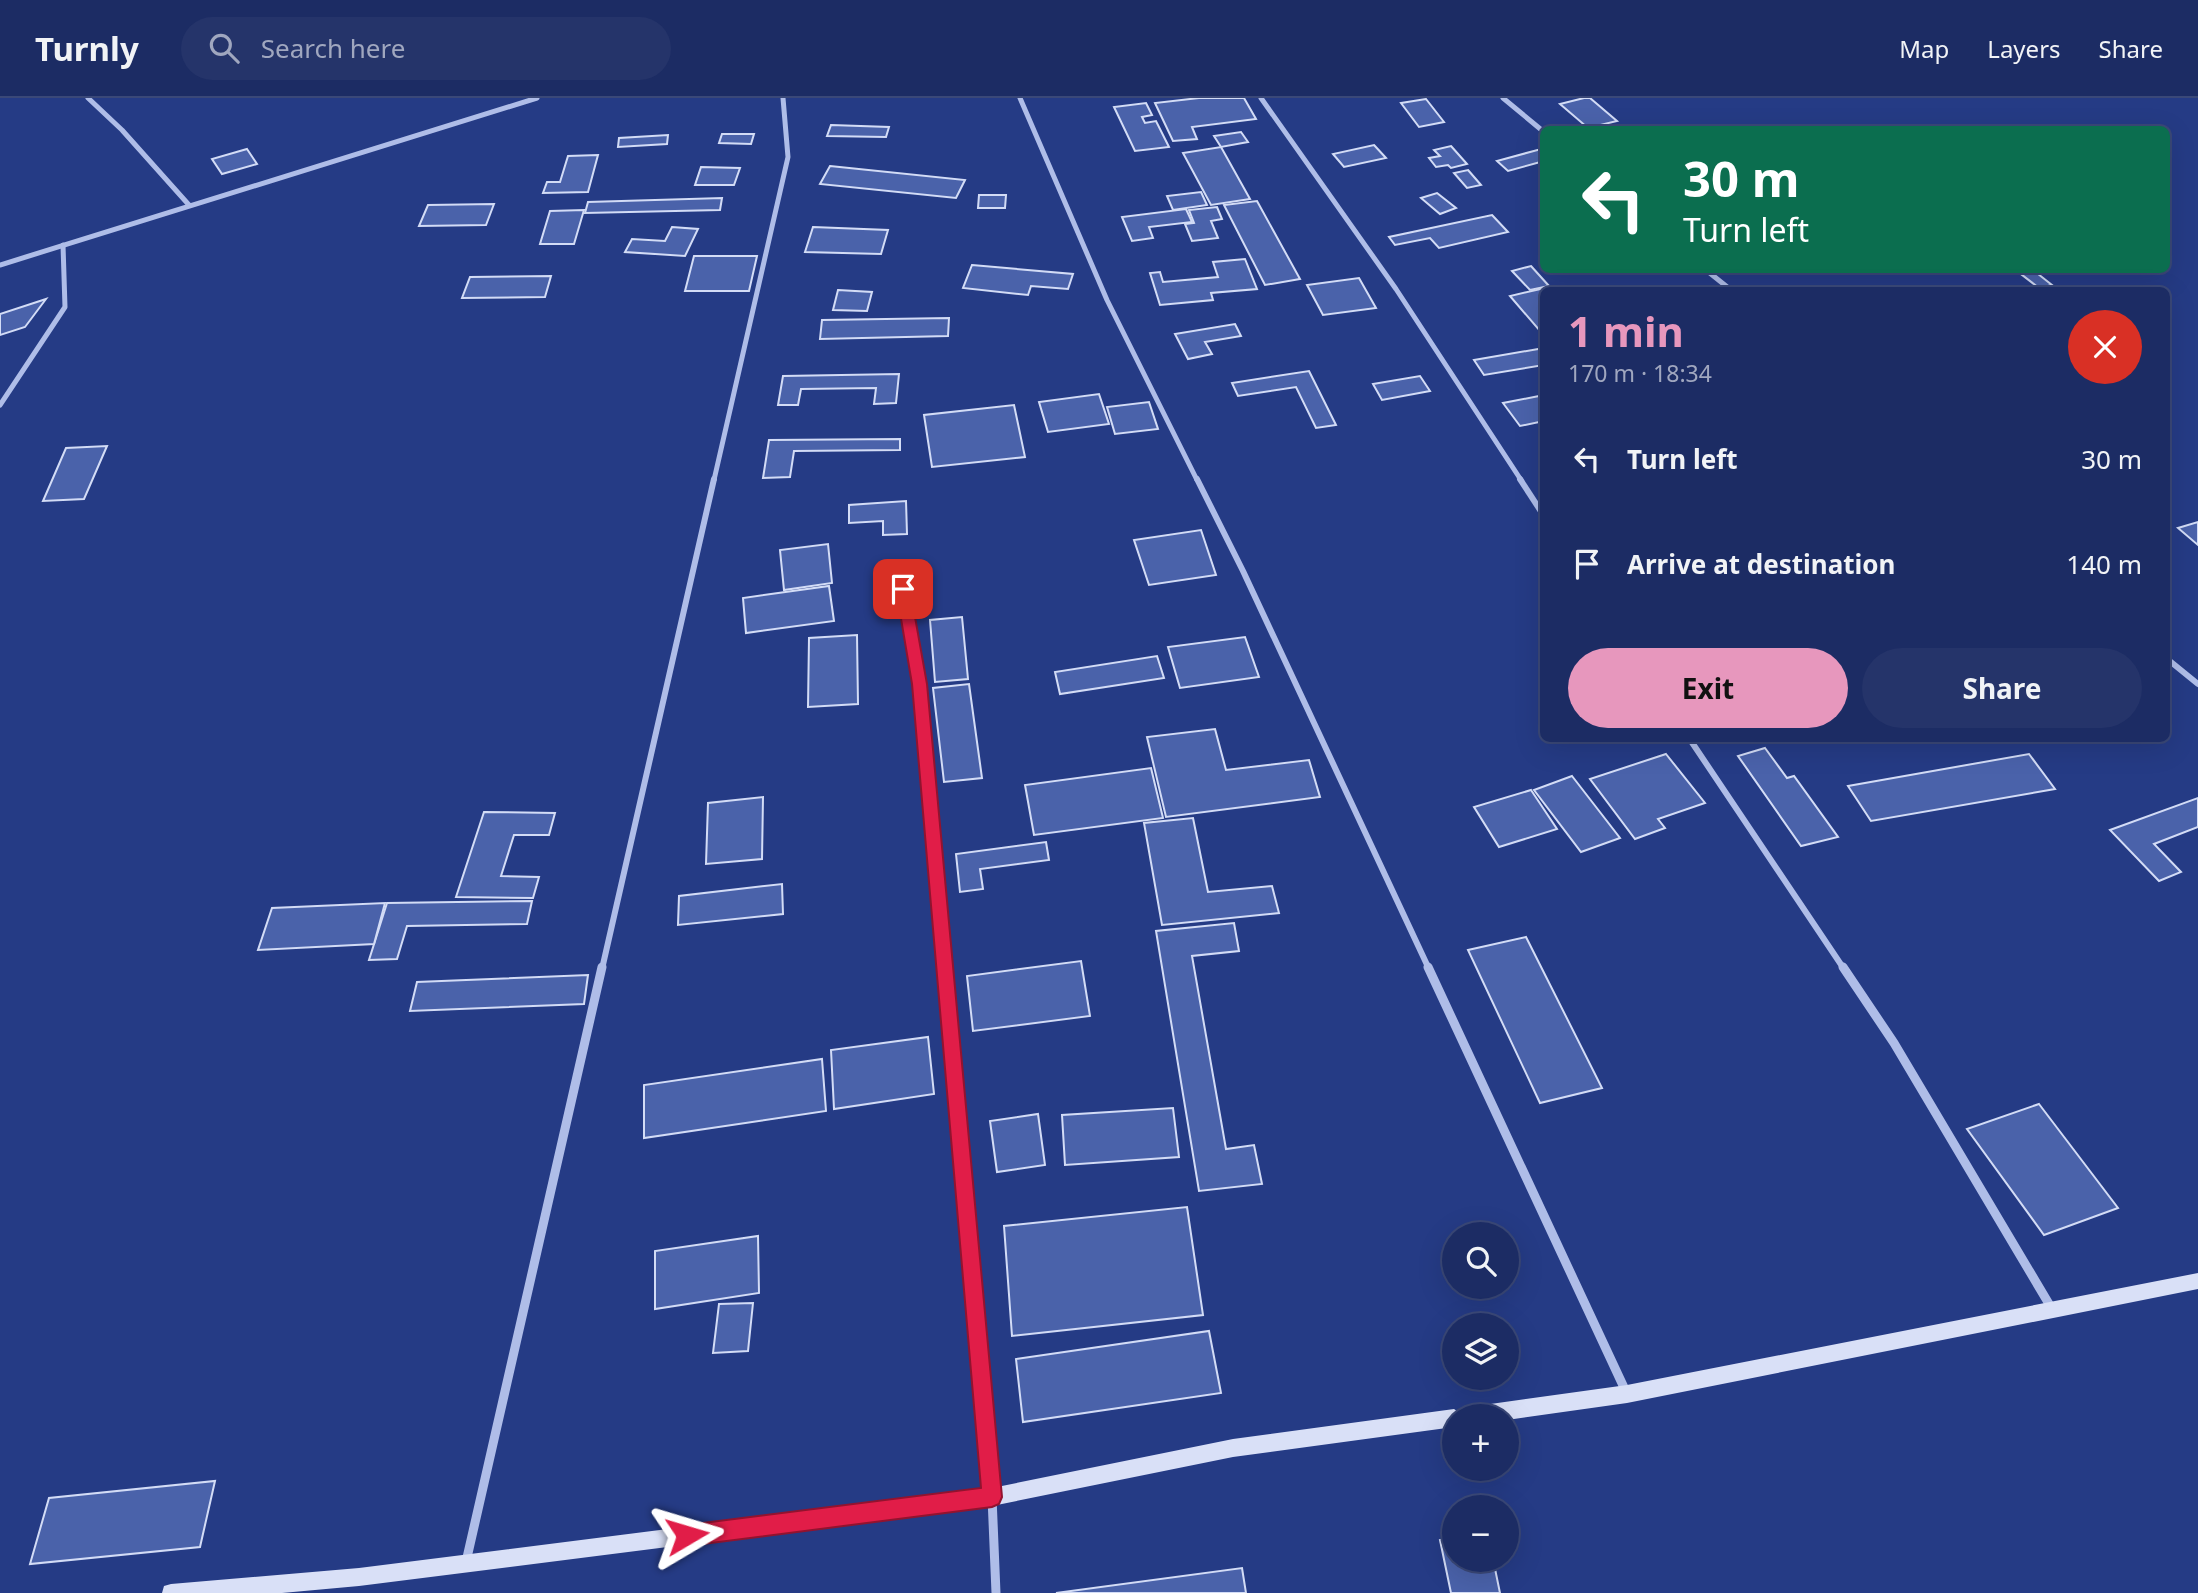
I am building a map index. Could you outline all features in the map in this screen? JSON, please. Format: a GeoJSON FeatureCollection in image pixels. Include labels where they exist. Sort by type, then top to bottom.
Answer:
{"type":"FeatureCollection","features":[{"type":"Feature","properties":{"kind":"street"},"geometry":{"type":"LineString","coordinates":[[88,98],[122,130],[188,205]]}},
{"type":"Feature","properties":{"kind":"street"},"geometry":{"type":"LineString","coordinates":[[0,265],[537,98]]}},
{"type":"Feature","properties":{"kind":"street"},"geometry":{"type":"LineString","coordinates":[[466,1563],[788,157],[783,98]]}},
{"type":"Feature","properties":{"kind":"street"},"geometry":{"type":"LineString","coordinates":[[1020,98],[1107,300],[1243,571],[1627,1394]]}},
{"type":"Feature","properties":{"kind":"street"},"geometry":{"type":"LineString","coordinates":[[1261,98],[1396,289],[1540,510]]}},
{"type":"Feature","properties":{"kind":"street"},"geometry":{"type":"LineString","coordinates":[[1503,98],[1540,129]]}},
{"type":"Feature","properties":{"kind":"street"},"geometry":{"type":"LineString","coordinates":[[0,405],[65,307],[63,245]]}},
{"type":"Feature","properties":{"kind":"street"},"geometry":{"type":"LineString","coordinates":[[1710,273],[1727,287]]}},
{"type":"Feature","properties":{"kind":"street"},"geometry":{"type":"LineString","coordinates":[[903,589],[919,684],[992,1497],[996,1593]]}},
{"type":"Feature","properties":{"kind":"street"},"geometry":{"type":"LineString","coordinates":[[2170,661],[2198,684]]}},
{"type":"Feature","properties":{"kind":"street"},"geometry":{"type":"LineString","coordinates":[[1692,742],[1894,1043],[2052,1310]]}},
{"type":"Feature","properties":{"kind":"street"},"geometry":{"type":"LineString","coordinates":[[1519,1409],[1627,1394],[2198,1282]]}},
{"type":"Feature","properties":{"kind":"street"},"geometry":{"type":"LineString","coordinates":[[171,1593],[359,1577],[992,1497],[1233,1448],[1442,1420]]}},
{"type":"Feature","properties":{"kind":"building"},"geometry":{"type":"Polygon","coordinates":[[[1199,98],[1244,98],[1256,119],[1192,127],[1197,139],[1173,141],[1155,103],[1199,98]]]}},
{"type":"Feature","properties":{"kind":"building"},"geometry":{"type":"Polygon","coordinates":[[[1590,98],[1617,121],[1586,126],[1560,104],[1590,98]]]}},
{"type":"Feature","properties":{"kind":"building"},"geometry":{"type":"Polygon","coordinates":[[[1426,99],[1444,122],[1419,127],[1401,103],[1426,99]]]}},
{"type":"Feature","properties":{"kind":"building"},"geometry":{"type":"Polygon","coordinates":[[[1146,103],[1152,115],[1142,117],[1145,123],[1156,121],[1169,147],[1135,151],[1114,107],[1146,103]]]}},
{"type":"Feature","properties":{"kind":"building"},"geometry":{"type":"Polygon","coordinates":[[[831,125],[889,127],[886,137],[827,136],[831,125]]]}},
{"type":"Feature","properties":{"kind":"building"},"geometry":{"type":"Polygon","coordinates":[[[1241,132],[1248,142],[1221,147],[1214,136],[1241,132]]]}},
{"type":"Feature","properties":{"kind":"building"},"geometry":{"type":"Polygon","coordinates":[[[722,134],[754,134],[751,144],[719,143],[722,134]]]}},
{"type":"Feature","properties":{"kind":"building"},"geometry":{"type":"Polygon","coordinates":[[[668,135],[667,144],[618,147],[619,138],[668,135]]]}},
{"type":"Feature","properties":{"kind":"building"},"geometry":{"type":"Polygon","coordinates":[[[1374,145],[1386,158],[1344,167],[1333,154],[1374,145]]]}},
{"type":"Feature","properties":{"kind":"building"},"geometry":{"type":"Polygon","coordinates":[[[1451,146],[1467,164],[1451,168],[1448,165],[1436,167],[1429,158],[1440,156],[1434,150],[1451,146]]]}},
{"type":"Feature","properties":{"kind":"building"},"geometry":{"type":"Polygon","coordinates":[[[1221,147],[1250,199],[1211,205],[1183,153],[1221,147]]]}},
{"type":"Feature","properties":{"kind":"building"},"geometry":{"type":"Polygon","coordinates":[[[247,149],[257,164],[222,174],[212,159],[247,149]]]}},
{"type":"Feature","properties":{"kind":"building"},"geometry":{"type":"Polygon","coordinates":[[[1540,149],[1540,162],[1508,171],[1497,161],[1540,149]]]}},
{"type":"Feature","properties":{"kind":"building"},"geometry":{"type":"Polygon","coordinates":[[[598,155],[588,192],[543,193],[547,182],[560,182],[568,156],[598,155]]]}},
{"type":"Feature","properties":{"kind":"building"},"geometry":{"type":"Polygon","coordinates":[[[830,166],[965,180],[956,198],[820,184],[830,166]]]}},
{"type":"Feature","properties":{"kind":"building"},"geometry":{"type":"Polygon","coordinates":[[[701,167],[740,168],[734,185],[695,185],[701,167]]]}},
{"type":"Feature","properties":{"kind":"building"},"geometry":{"type":"Polygon","coordinates":[[[1468,170],[1481,185],[1467,188],[1454,173],[1468,170]]]}},
{"type":"Feature","properties":{"kind":"building"},"geometry":{"type":"Polygon","coordinates":[[[1201,192],[1207,205],[1173,210],[1167,196],[1201,192]]]}},
{"type":"Feature","properties":{"kind":"building"},"geometry":{"type":"Polygon","coordinates":[[[1437,193],[1456,208],[1440,214],[1421,198],[1437,193]]]}},
{"type":"Feature","properties":{"kind":"building"},"geometry":{"type":"Polygon","coordinates":[[[979,195],[1006,195],[1005,208],[978,208],[979,195]]]}},
{"type":"Feature","properties":{"kind":"building"},"geometry":{"type":"Polygon","coordinates":[[[722,198],[720,210],[585,213],[588,202],[722,198]]]}},
{"type":"Feature","properties":{"kind":"building"},"geometry":{"type":"Polygon","coordinates":[[[1257,201],[1300,279],[1265,285],[1224,205],[1257,201]]]}},
{"type":"Feature","properties":{"kind":"building"},"geometry":{"type":"Polygon","coordinates":[[[494,204],[486,225],[419,226],[428,205],[494,204]]]}},
{"type":"Feature","properties":{"kind":"building"},"geometry":{"type":"Polygon","coordinates":[[[1217,207],[1222,219],[1211,221],[1218,238],[1192,241],[1185,224],[1194,223],[1189,210],[1217,207]]]}},
{"type":"Feature","properties":{"kind":"building"},"geometry":{"type":"Polygon","coordinates":[[[1186,209],[1192,222],[1149,227],[1153,238],[1132,241],[1122,217],[1186,209]]]}},
{"type":"Feature","properties":{"kind":"building"},"geometry":{"type":"Polygon","coordinates":[[[584,210],[574,244],[540,244],[550,211],[584,210]]]}},
{"type":"Feature","properties":{"kind":"building"},"geometry":{"type":"Polygon","coordinates":[[[1492,215],[1508,232],[1439,248],[1430,238],[1395,245],[1389,237],[1492,215]]]}},
{"type":"Feature","properties":{"kind":"building"},"geometry":{"type":"Polygon","coordinates":[[[672,227],[698,229],[685,256],[625,252],[632,239],[665,241],[672,227]]]}},
{"type":"Feature","properties":{"kind":"building"},"geometry":{"type":"Polygon","coordinates":[[[813,227],[888,230],[881,254],[805,252],[813,227]]]}},
{"type":"Feature","properties":{"kind":"building"},"geometry":{"type":"Polygon","coordinates":[[[694,256],[757,256],[749,291],[685,291],[694,256]]]}},
{"type":"Feature","properties":{"kind":"building"},"geometry":{"type":"Polygon","coordinates":[[[1245,259],[1257,289],[1211,293],[1213,300],[1160,305],[1150,273],[1160,272],[1163,282],[1218,277],[1213,262],[1245,259]]]}},
{"type":"Feature","properties":{"kind":"building"},"geometry":{"type":"Polygon","coordinates":[[[972,265],[1073,274],[1068,289],[1031,286],[1028,295],[963,288],[972,265]]]}},
{"type":"Feature","properties":{"kind":"building"},"geometry":{"type":"Polygon","coordinates":[[[1531,266],[1549,286],[1530,290],[1512,271],[1531,266]]]}},
{"type":"Feature","properties":{"kind":"building"},"geometry":{"type":"Polygon","coordinates":[[[2020,273],[2037,273],[2052,285],[2038,287],[2020,273]]]}},
{"type":"Feature","properties":{"kind":"building"},"geometry":{"type":"Polygon","coordinates":[[[551,276],[545,297],[462,298],[470,277],[551,276]]]}},
{"type":"Feature","properties":{"kind":"building"},"geometry":{"type":"Polygon","coordinates":[[[1359,278],[1376,308],[1323,315],[1307,285],[1359,278]]]}},
{"type":"Feature","properties":{"kind":"building"},"geometry":{"type":"Polygon","coordinates":[[[1540,289],[1540,331],[1510,296],[1540,289]]]}},
{"type":"Feature","properties":{"kind":"building"},"geometry":{"type":"Polygon","coordinates":[[[838,290],[872,292],[867,311],[833,310],[838,290]]]}},
{"type":"Feature","properties":{"kind":"building"},"geometry":{"type":"Polygon","coordinates":[[[46,299],[25,327],[0,335],[0,314],[46,299]]]}},
{"type":"Feature","properties":{"kind":"building"},"geometry":{"type":"Polygon","coordinates":[[[949,318],[948,336],[820,339],[822,320],[949,318]]]}},
{"type":"Feature","properties":{"kind":"building"},"geometry":{"type":"Polygon","coordinates":[[[1235,324],[1241,336],[1205,342],[1212,354],[1188,359],[1175,334],[1235,324]]]}},
{"type":"Feature","properties":{"kind":"building"},"geometry":{"type":"Polygon","coordinates":[[[1540,349],[1540,366],[1484,375],[1474,360],[1540,349]]]}},
{"type":"Feature","properties":{"kind":"building"},"geometry":{"type":"Polygon","coordinates":[[[1309,371],[1336,425],[1316,428],[1296,387],[1238,396],[1232,383],[1309,371]]]}},
{"type":"Feature","properties":{"kind":"building"},"geometry":{"type":"Polygon","coordinates":[[[899,374],[896,403],[874,404],[876,388],[801,389],[798,405],[778,405],[783,376],[899,374]]]}},
{"type":"Feature","properties":{"kind":"building"},"geometry":{"type":"Polygon","coordinates":[[[1420,376],[1430,391],[1382,400],[1373,384],[1420,376]]]}},
{"type":"Feature","properties":{"kind":"building"},"geometry":{"type":"Polygon","coordinates":[[[1099,394],[1109,424],[1048,432],[1039,402],[1099,394]]]}},
{"type":"Feature","properties":{"kind":"building"},"geometry":{"type":"Polygon","coordinates":[[[1540,396],[1540,422],[1520,426],[1503,403],[1540,396]]]}},
{"type":"Feature","properties":{"kind":"building"},"geometry":{"type":"Polygon","coordinates":[[[1149,402],[1158,429],[1115,434],[1107,407],[1149,402]]]}},
{"type":"Feature","properties":{"kind":"building"},"geometry":{"type":"Polygon","coordinates":[[[1014,405],[1025,457],[932,467],[924,415],[1014,405]]]}},
{"type":"Feature","properties":{"kind":"building"},"geometry":{"type":"Polygon","coordinates":[[[900,439],[900,450],[794,451],[790,477],[763,478],[769,440],[900,439]]]}},
{"type":"Feature","properties":{"kind":"building"},"geometry":{"type":"Polygon","coordinates":[[[107,446],[84,499],[43,501],[66,448],[107,446]]]}},
{"type":"Feature","properties":{"kind":"building"},"geometry":{"type":"Polygon","coordinates":[[[906,501],[907,534],[883,535],[883,521],[849,523],[849,505],[906,501]]]}},
{"type":"Feature","properties":{"kind":"building"},"geometry":{"type":"Polygon","coordinates":[[[2198,522],[2198,545],[2178,528],[2198,522]]]}},
{"type":"Feature","properties":{"kind":"building"},"geometry":{"type":"Polygon","coordinates":[[[1201,530],[1216,575],[1149,585],[1134,540],[1201,530]]]}},
{"type":"Feature","properties":{"kind":"building"},"geometry":{"type":"Polygon","coordinates":[[[828,544],[832,583],[784,590],[780,550],[828,544]]]}},
{"type":"Feature","properties":{"kind":"building"},"geometry":{"type":"Polygon","coordinates":[[[829,586],[834,621],[746,633],[743,598],[829,586]]]}},
{"type":"Feature","properties":{"kind":"building"},"geometry":{"type":"Polygon","coordinates":[[[962,617],[968,679],[935,682],[930,620],[962,617]]]}},
{"type":"Feature","properties":{"kind":"building"},"geometry":{"type":"Polygon","coordinates":[[[857,635],[858,704],[808,707],[809,638],[857,635]]]}},
{"type":"Feature","properties":{"kind":"building"},"geometry":{"type":"Polygon","coordinates":[[[1245,637],[1259,677],[1180,688],[1168,647],[1245,637]]]}},
{"type":"Feature","properties":{"kind":"building"},"geometry":{"type":"Polygon","coordinates":[[[1157,656],[1164,678],[1060,694],[1055,672],[1157,656]]]}},
{"type":"Feature","properties":{"kind":"building"},"geometry":{"type":"Polygon","coordinates":[[[969,684],[982,778],[944,782],[933,688],[969,684]]]}},
{"type":"Feature","properties":{"kind":"building"},"geometry":{"type":"Polygon","coordinates":[[[1215,729],[1226,770],[1309,760],[1320,797],[1166,817],[1147,737],[1215,729]]]}},
{"type":"Feature","properties":{"kind":"building"},"geometry":{"type":"Polygon","coordinates":[[[1765,748],[1787,778],[1794,776],[1838,837],[1801,846],[1738,756],[1765,748]]]}},
{"type":"Feature","properties":{"kind":"building"},"geometry":{"type":"Polygon","coordinates":[[[1666,754],[1705,803],[1658,819],[1665,828],[1635,839],[1590,779],[1666,754]]]}},
{"type":"Feature","properties":{"kind":"building"},"geometry":{"type":"Polygon","coordinates":[[[2029,754],[2055,789],[1871,821],[1848,786],[2029,754]]]}},
{"type":"Feature","properties":{"kind":"building"},"geometry":{"type":"Polygon","coordinates":[[[1151,768],[1163,818],[1034,835],[1025,785],[1151,768]]]}},
{"type":"Feature","properties":{"kind":"building"},"geometry":{"type":"Polygon","coordinates":[[[1572,776],[1620,838],[1581,852],[1534,790],[1572,776]]]}},
{"type":"Feature","properties":{"kind":"building"},"geometry":{"type":"Polygon","coordinates":[[[1531,790],[1557,829],[1499,847],[1474,807],[1531,790]]]}},
{"type":"Feature","properties":{"kind":"building"},"geometry":{"type":"Polygon","coordinates":[[[763,797],[762,859],[706,864],[708,803],[763,797]]]}},
{"type":"Feature","properties":{"kind":"building"},"geometry":{"type":"Polygon","coordinates":[[[2198,798],[2198,827],[2154,844],[2181,872],[2159,881],[2110,830],[2198,798]]]}},
{"type":"Feature","properties":{"kind":"building"},"geometry":{"type":"Polygon","coordinates":[[[484,812],[555,813],[549,835],[514,835],[501,876],[539,877],[533,898],[456,897],[484,812]]]}},
{"type":"Feature","properties":{"kind":"building"},"geometry":{"type":"Polygon","coordinates":[[[1193,818],[1208,892],[1272,886],[1279,913],[1162,925],[1144,823],[1193,818]]]}},
{"type":"Feature","properties":{"kind":"building"},"geometry":{"type":"Polygon","coordinates":[[[1046,842],[1049,860],[980,869],[983,889],[960,892],[956,854],[1046,842]]]}},
{"type":"Feature","properties":{"kind":"building"},"geometry":{"type":"Polygon","coordinates":[[[782,884],[783,914],[678,925],[679,896],[782,884]]]}},
{"type":"Feature","properties":{"kind":"building"},"geometry":{"type":"Polygon","coordinates":[[[532,901],[527,924],[407,926],[397,959],[369,960],[387,903],[532,901]]]}},
{"type":"Feature","properties":{"kind":"building"},"geometry":{"type":"Polygon","coordinates":[[[385,903],[374,944],[258,950],[272,908],[385,903]]]}},
{"type":"Feature","properties":{"kind":"building"},"geometry":{"type":"Polygon","coordinates":[[[1234,923],[1239,951],[1192,956],[1226,1149],[1254,1145],[1262,1184],[1199,1191],[1156,931],[1234,923]]]}},
{"type":"Feature","properties":{"kind":"building"},"geometry":{"type":"Polygon","coordinates":[[[1526,937],[1602,1088],[1540,1103],[1468,950],[1526,937]]]}},
{"type":"Feature","properties":{"kind":"building"},"geometry":{"type":"Polygon","coordinates":[[[1081,961],[1090,1016],[973,1031],[967,976],[1081,961]]]}},
{"type":"Feature","properties":{"kind":"building"},"geometry":{"type":"Polygon","coordinates":[[[588,975],[584,1004],[410,1011],[417,982],[588,975]]]}},
{"type":"Feature","properties":{"kind":"building"},"geometry":{"type":"Polygon","coordinates":[[[928,1037],[934,1094],[834,1109],[831,1050],[928,1037]]]}},
{"type":"Feature","properties":{"kind":"building"},"geometry":{"type":"Polygon","coordinates":[[[822,1059],[826,1111],[644,1138],[644,1085],[822,1059]]]}},
{"type":"Feature","properties":{"kind":"building"},"geometry":{"type":"Polygon","coordinates":[[[2039,1104],[2118,1208],[2044,1235],[1967,1129],[2039,1104]]]}},
{"type":"Feature","properties":{"kind":"building"},"geometry":{"type":"Polygon","coordinates":[[[1173,1108],[1179,1157],[1065,1165],[1062,1115],[1173,1108]]]}},
{"type":"Feature","properties":{"kind":"building"},"geometry":{"type":"Polygon","coordinates":[[[1038,1114],[1045,1165],[997,1172],[990,1121],[1038,1114]]]}},
{"type":"Feature","properties":{"kind":"building"},"geometry":{"type":"Polygon","coordinates":[[[1187,1207],[1203,1315],[1012,1336],[1004,1226],[1187,1207]]]}},
{"type":"Feature","properties":{"kind":"building"},"geometry":{"type":"Polygon","coordinates":[[[758,1236],[759,1293],[655,1309],[655,1251],[758,1236]]]}},
{"type":"Feature","properties":{"kind":"building"},"geometry":{"type":"Polygon","coordinates":[[[753,1303],[748,1351],[713,1353],[719,1304],[753,1303]]]}},
{"type":"Feature","properties":{"kind":"building"},"geometry":{"type":"Polygon","coordinates":[[[1209,1331],[1221,1393],[1023,1422],[1016,1359],[1209,1331]]]}},
{"type":"Feature","properties":{"kind":"building"},"geometry":{"type":"Polygon","coordinates":[[[215,1481],[200,1547],[30,1564],[49,1498],[215,1481]]]}},
{"type":"Feature","properties":{"kind":"building"},"geometry":{"type":"Polygon","coordinates":[[[1242,1568],[1246,1593],[1056,1593],[1242,1568]]]}},
{"type":"Feature","properties":{"kind":"building"},"geometry":{"type":"Polygon","coordinates":[[[1447,1572],[1496,1572],[1500,1593],[1451,1593],[1447,1572]]]}},
{"type":"Feature","properties":{"kind":"route"},"geometry":{"type":"LineString","coordinates":[[687,1535],[992,1497],[919,684],[903,589]]}}]}
